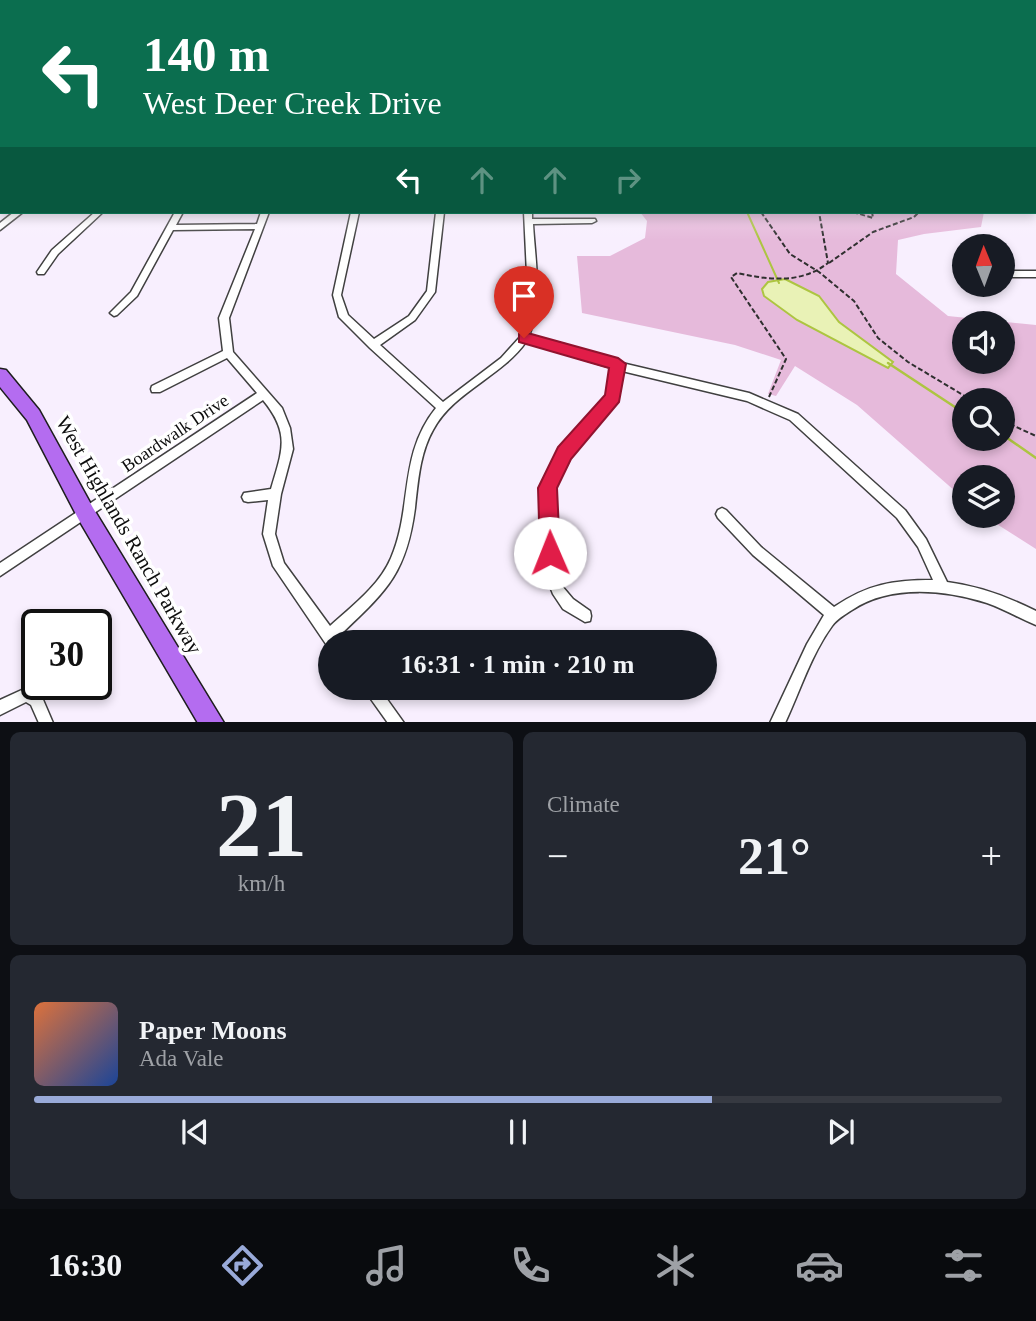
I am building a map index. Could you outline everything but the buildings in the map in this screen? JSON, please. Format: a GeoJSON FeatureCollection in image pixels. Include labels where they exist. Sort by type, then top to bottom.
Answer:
{"type":"FeatureCollection","features":[{"type":"Feature","properties":{"kind":"main road","name":"West Highlands Ranch Parkway"},"geometry":{"type":"LineString","coordinates":[[0,375],[33,415],[86,514],[211,722]]}},
{"type":"Feature","properties":{"kind":"street"},"geometry":{"type":"LineString","coordinates":[[0,227],[16,214]]}},
{"type":"Feature","properties":{"kind":"street"},"geometry":{"type":"LineString","coordinates":[[41,272],[55,252],[97,214]]}},
{"type":"Feature","properties":{"kind":"street"},"geometry":{"type":"LineString","coordinates":[[114,313],[134,294],[178,214]]}},
{"type":"Feature","properties":{"kind":"street"},"geometry":{"type":"LineString","coordinates":[[264,214],[224,318],[228,353],[282,419],[288,449],[275,494],[269,534],[279,566],[325,630]]}},
{"type":"Feature","properties":{"kind":"street"},"geometry":{"type":"LineString","coordinates":[[355,214],[337,295],[344,317],[442,407]]}},
{"type":"Feature","properties":{"kind":"street"},"geometry":{"type":"LineString","coordinates":[[373,345],[412,318],[431,292],[440,214]]}},
{"type":"Feature","properties":{"kind":"street"},"geometry":{"type":"LineString","coordinates":[[340,630],[372,596],[396,564],[405,531],[417,451],[442,407],[524,338],[531,310],[528,217],[592,221]]}},
{"type":"Feature","properties":{"kind":"street"},"geometry":{"type":"LineString","coordinates":[[170,228],[259,226]]}},
{"type":"Feature","properties":{"kind":"street"},"geometry":{"type":"LineString","coordinates":[[1015,274],[1036,274]]}},
{"type":"Feature","properties":{"kind":"street"},"geometry":{"type":"LineString","coordinates":[[524,338],[749,397],[794,416],[901,514],[922,543],[943,587]]}},
{"type":"Feature","properties":{"kind":"street"},"geometry":{"type":"LineString","coordinates":[[156,389],[228,353]]}},
{"type":"Feature","properties":{"kind":"street"},"geometry":{"type":"LineString","coordinates":[[585,615],[568,604],[557,590],[549,569],[547,488],[564,453],[613,397],[618,364]]}},
{"type":"Feature","properties":{"kind":"street","name":"Boardwalk Drive"},"geometry":{"type":"LineString","coordinates":[[0,570],[264,394]]}},
{"type":"Feature","properties":{"kind":"street"},"geometry":{"type":"LineString","coordinates":[[248,497],[275,494]]}},
{"type":"Feature","properties":{"kind":"street"},"geometry":{"type":"LineString","coordinates":[[722,514],[757,551],[834,615]]}},
{"type":"Feature","properties":{"kind":"street"},"geometry":{"type":"LineString","coordinates":[[777,722],[817,638],[834,615],[880,589],[943,587],[1008,603],[1036,618]]}},
{"type":"Feature","properties":{"kind":"street"},"geometry":{"type":"LineString","coordinates":[[0,708],[26,695],[37,700],[46,722]]}},
{"type":"Feature","properties":{"kind":"street"},"geometry":{"type":"LineString","coordinates":[[379,700],[396,722]]}},
{"type":"Feature","properties":{"kind":"path"},"geometry":{"type":"LineString","coordinates":[[762,214],[790,254],[819,272],[854,301],[878,338],[908,362],[952,389]]}},
{"type":"Feature","properties":{"kind":"path"},"geometry":{"type":"LineString","coordinates":[[819,214],[828,263]]}},
{"type":"Feature","properties":{"kind":"path"},"geometry":{"type":"LineString","coordinates":[[857,214],[867,219],[873,218],[872,214]]}},
{"type":"Feature","properties":{"kind":"path"},"geometry":{"type":"LineString","coordinates":[[765,404],[786,359],[732,277],[737,273],[771,280],[819,272],[873,232],[917,214]]}},
{"type":"Feature","properties":{"kind":"path"},"geometry":{"type":"LineString","coordinates":[[1015,426],[1036,436]]}},
{"type":"Feature","properties":{"kind":"shaded area"},"geometry":{"type":"Polygon","coordinates":[[[642,214],[984,214],[981,227],[898,240],[896,274],[952,316],[952,374],[1015,374],[1015,323],[1036,325],[1036,549],[1003,528],[1015,528],[1015,465],[952,465],[952,488],[857,405],[795,366],[776,396],[768,394],[781,360],[735,345],[582,313],[577,256],[610,256],[645,238],[647,221],[642,214]]]}},
{"type":"Feature","properties":{"kind":"shaded area"},"geometry":{"type":"Polygon","coordinates":[[[785,279],[819,296],[839,322],[893,362],[888,368],[797,320],[764,296],[762,289],[768,282],[785,279]]]}},
{"type":"Feature","properties":{"kind":"waterway"},"geometry":{"type":"LineString","coordinates":[[748,214],[779,283]]}},
{"type":"Feature","properties":{"kind":"waterway"},"geometry":{"type":"LineString","coordinates":[[888,363],[952,405]]}},
{"type":"Feature","properties":{"kind":"waterway"},"geometry":{"type":"LineString","coordinates":[[1015,443],[1036,458]]}},
{"type":"Feature","properties":{"kind":"route"},"geometry":{"type":"LineString","coordinates":[[524,338],[598,361],[618,364],[613,397],[564,453],[547,488],[550,553]]}}]}
